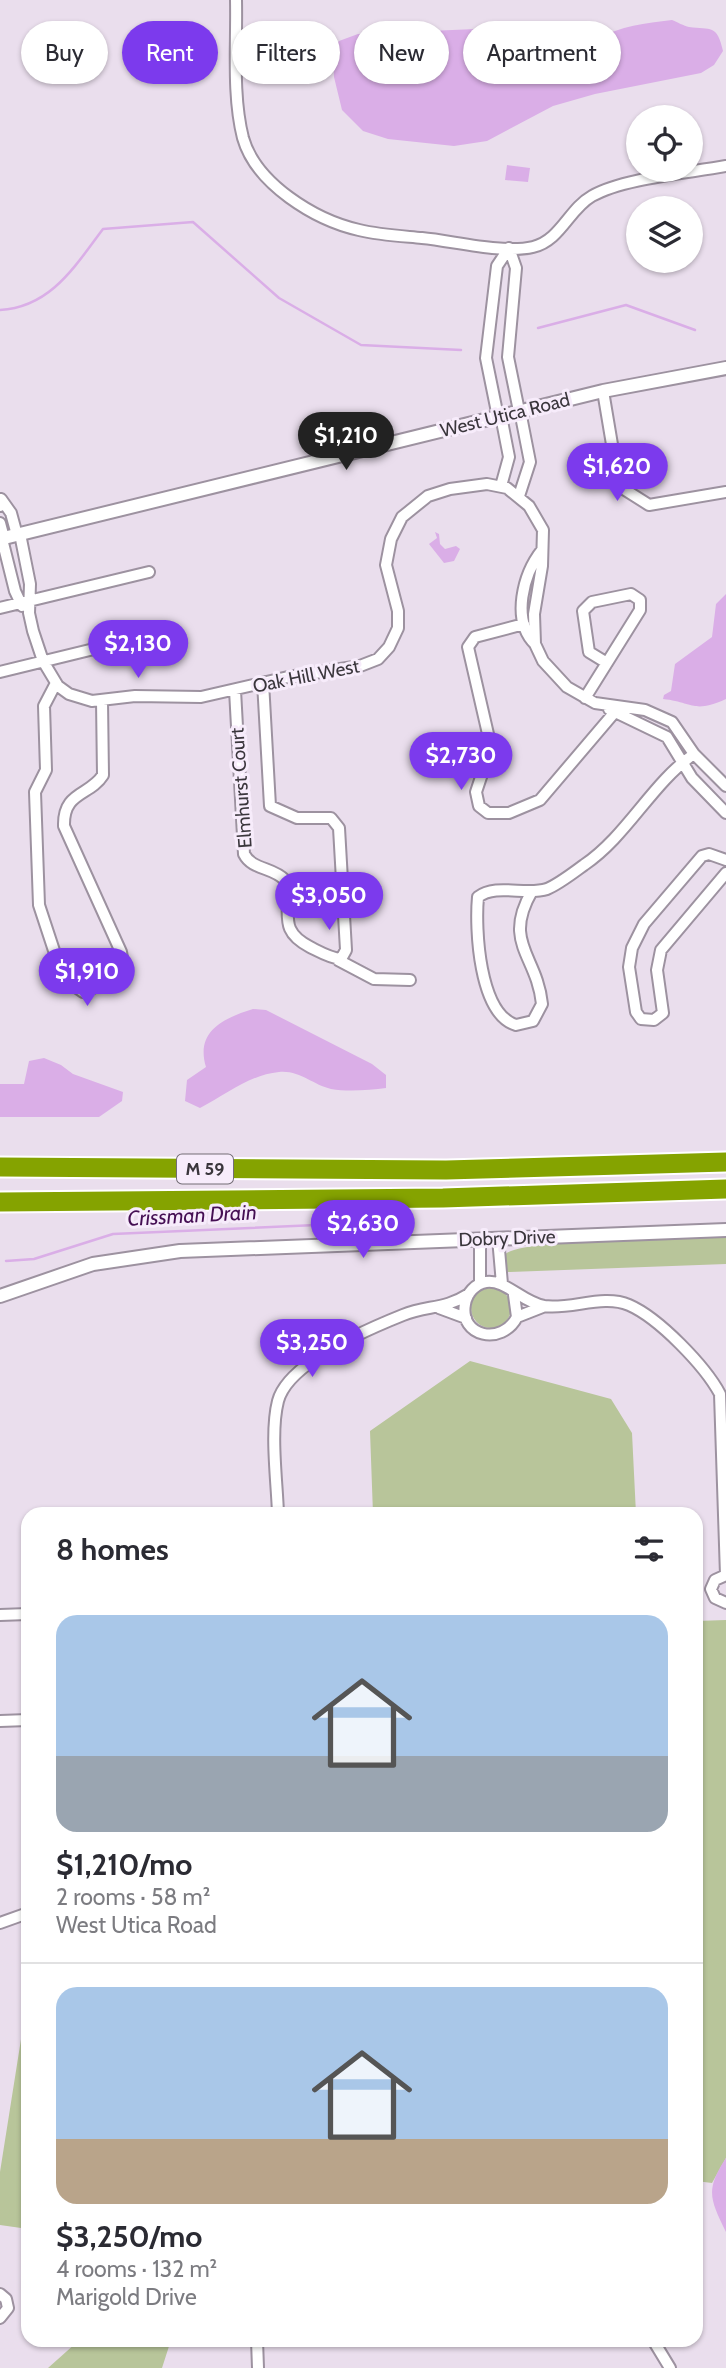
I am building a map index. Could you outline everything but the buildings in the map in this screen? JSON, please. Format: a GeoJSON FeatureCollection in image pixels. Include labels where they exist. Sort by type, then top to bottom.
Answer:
{"type":"FeatureCollection","features":[{"type":"Feature","properties":{"kind":"highway","name":"M 59"},"geometry":{"type":"LineString","coordinates":[[0,1167],[434,1170],[725,1161]]}},
{"type":"Feature","properties":{"kind":"highway","name":"M 59"},"geometry":{"type":"LineString","coordinates":[[0,1202],[443,1198],[726,1189]]}},
{"type":"Feature","properties":{"kind":"street"},"geometry":{"type":"LineString","coordinates":[[236,0],[242,130],[247,149],[274,185],[319,214],[357,229],[509,248],[541,245],[555,234],[582,202],[607,188],[726,166]]}},
{"type":"Feature","properties":{"kind":"street"},"geometry":{"type":"LineString","coordinates":[[509,248],[516,268],[508,357],[530,462],[519,496]]}},
{"type":"Feature","properties":{"kind":"street"},"geometry":{"type":"LineString","coordinates":[[509,248],[497,266],[486,358],[509,457],[501,486],[519,496],[541,524],[544,541],[535,603],[537,652],[557,679],[585,698],[667,737],[706,793],[726,813]]}},
{"type":"Feature","properties":{"kind":"street","name":"West Utica Road"},"geometry":{"type":"LineString","coordinates":[[2,539],[603,391],[726,368]]}},
{"type":"Feature","properties":{"kind":"street"},"geometry":{"type":"LineString","coordinates":[[603,391],[619,486],[649,505],[726,492]]}},
{"type":"Feature","properties":{"kind":"street","name":"Oak Hill West"},"geometry":{"type":"LineString","coordinates":[[102,701],[135,696],[201,697],[263,682],[360,666],[382,656],[398,628],[398,611],[387,565],[391,539],[402,517],[421,501],[438,492],[472,485],[501,486]]}},
{"type":"Feature","properties":{"kind":"street"},"geometry":{"type":"LineString","coordinates":[[0,499],[11,513],[19,534],[25,602]]}},
{"type":"Feature","properties":{"kind":"street"},"geometry":{"type":"LineString","coordinates":[[0,523],[2,539],[43,661],[56,684],[74,696],[102,701],[103,775],[69,804],[64,826],[124,964],[123,971],[114,979],[83,992],[63,978],[39,905],[34,792],[46,770],[45,701],[56,684]]}},
{"type":"Feature","properties":{"kind":"street"},"geometry":{"type":"LineString","coordinates":[[535,644],[528,638],[522,611],[526,580],[542,550]]}},
{"type":"Feature","properties":{"kind":"street"},"geometry":{"type":"LineString","coordinates":[[0,608],[149,572]]}},
{"type":"Feature","properties":{"kind":"street"},"geometry":{"type":"LineString","coordinates":[[585,698],[607,663],[640,610],[640,600],[631,594],[592,602],[583,611],[589,652],[607,663]]}},
{"type":"Feature","properties":{"kind":"street"},"geometry":{"type":"LineString","coordinates":[[524,624],[475,637],[468,647],[491,747],[476,792],[481,808],[488,813],[502,815],[540,800],[610,710]]}},
{"type":"Feature","properties":{"kind":"street"},"geometry":{"type":"LineString","coordinates":[[0,672],[139,638]]}},
{"type":"Feature","properties":{"kind":"street","name":"Elmhurst Court"},"geometry":{"type":"LineString","coordinates":[[263,682],[270,806],[297,818],[331,818],[339,828],[345,950],[344,957],[338,960]]}},
{"type":"Feature","properties":{"kind":"street","name":"Elmhurst Court"},"geometry":{"type":"LineString","coordinates":[[235,690],[244,854],[252,864],[276,873],[285,880],[288,927],[292,936],[374,979],[410,980]]}},
{"type":"Feature","properties":{"kind":"street"},"geometry":{"type":"LineString","coordinates":[[610,710],[645,710],[663,717],[677,728],[694,754],[724,781],[706,793]]}},
{"type":"Feature","properties":{"kind":"street"},"geometry":{"type":"LineString","coordinates":[[532,891],[521,911],[518,929],[541,996],[541,1010],[533,1021],[516,1025],[500,1016],[486,986],[482,969],[477,899],[490,892],[549,888],[595,857],[683,762],[694,754]]}},
{"type":"Feature","properties":{"kind":"street"},"geometry":{"type":"LineString","coordinates":[[726,860],[716,855],[702,856],[637,936],[629,967],[634,1007],[641,1018],[654,1020],[663,1013],[657,970],[660,950],[726,873]]}},
{"type":"Feature","properties":{"kind":"street","name":"Dobry Drive"},"geometry":{"type":"LineString","coordinates":[[0,1296],[93,1264],[168,1252],[726,1230]]}},
{"type":"Feature","properties":{"kind":"street"},"geometry":{"type":"LineString","coordinates":[[498,1238],[502,1284]]}},
{"type":"Feature","properties":{"kind":"street"},"geometry":{"type":"LineString","coordinates":[[480,1239],[480,1284]]}},
{"type":"Feature","properties":{"kind":"street"},"geometry":{"type":"LineString","coordinates":[[278,1507],[277,1407],[286,1381],[310,1361],[398,1317],[439,1308],[469,1294],[480,1284],[502,1284],[514,1295],[545,1306]]}},
{"type":"Feature","properties":{"kind":"street"},"geometry":{"type":"LineString","coordinates":[[469,1294],[464,1306],[466,1318],[476,1331],[492,1335],[508,1330],[517,1317],[545,1306],[620,1301],[633,1306],[692,1354],[708,1372],[720,1395],[726,1575],[715,1580],[711,1589],[715,1598],[726,1603]]}},
{"type":"Feature","properties":{"kind":"street"},"geometry":{"type":"LineString","coordinates":[[514,1295],[517,1317]]}},
{"type":"Feature","properties":{"kind":"street"},"geometry":{"type":"LineString","coordinates":[[439,1308],[466,1318]]}},
{"type":"Feature","properties":{"kind":"street"},"geometry":{"type":"LineString","coordinates":[[0,1615],[21,1614]]}},
{"type":"Feature","properties":{"kind":"street"},"geometry":{"type":"LineString","coordinates":[[0,1721],[21,1720]]}},
{"type":"Feature","properties":{"kind":"street"},"geometry":{"type":"LineString","coordinates":[[0,1923],[21,1916]]}},
{"type":"Feature","properties":{"kind":"street"},"geometry":{"type":"LineString","coordinates":[[0,2294],[6,2299],[8,2308],[0,2318]]}},
{"type":"Feature","properties":{"kind":"street"},"geometry":{"type":"LineString","coordinates":[[257,2347],[258,2368]]}},
{"type":"Feature","properties":{"kind":"street"},"geometry":{"type":"LineString","coordinates":[[657,2347],[670,2368]]}},
{"type":"Feature","properties":{"kind":"green space"},"geometry":{"type":"Polygon","coordinates":[[[726,1237],[726,1264],[506,1272],[504,1255],[516,1249],[540,1245],[726,1237]]]}},
{"type":"Feature","properties":{"kind":"green space"},"geometry":{"type":"Polygon","coordinates":[[[491,1288],[505,1294],[511,1308],[505,1322],[491,1328],[477,1322],[471,1308],[477,1294],[491,1288]]]}},
{"type":"Feature","properties":{"kind":"green space"},"geometry":{"type":"Polygon","coordinates":[[[470,1361],[611,1399],[632,1433],[636,1507],[373,1507],[370,1431],[470,1361]]]}},
{"type":"Feature","properties":{"kind":"green space"},"geometry":{"type":"Polygon","coordinates":[[[726,1620],[726,2158],[712,2183],[703,2182],[703,1621],[726,1620]]]}},
{"type":"Feature","properties":{"kind":"green space"},"geometry":{"type":"Polygon","coordinates":[[[21,2039],[21,2228],[0,2225],[0,2172],[21,2039]]]}},
{"type":"Feature","properties":{"kind":"green space"},"geometry":{"type":"Polygon","coordinates":[[[72,2347],[169,2347],[162,2368],[48,2368],[72,2347]]]}},
{"type":"Feature","properties":{"kind":"shaded area"},"geometry":{"type":"Polygon","coordinates":[[[672,20],[687,26],[712,30],[718,36],[723,51],[714,65],[701,73],[595,94],[553,106],[487,141],[454,146],[388,139],[363,131],[342,110],[336,84],[340,84],[340,41],[354,35],[354,84],[449,84],[449,30],[463,30],[463,84],[621,84],[621,29],[672,20]]]}},
{"type":"Feature","properties":{"kind":"shaded area"},"geometry":{"type":"Polygon","coordinates":[[[507,165],[530,168],[528,182],[505,180],[507,165]]]}},
{"type":"Feature","properties":{"kind":"shaded area"},"geometry":{"type":"Polygon","coordinates":[[[435,532],[439,534],[440,544],[445,549],[456,546],[460,549],[454,561],[444,563],[429,544],[437,538],[435,532]]]}},
{"type":"Feature","properties":{"kind":"shaded area"},"geometry":{"type":"Polygon","coordinates":[[[726,594],[726,699],[706,706],[693,706],[663,699],[664,695],[671,691],[675,664],[712,637],[716,604],[726,594]]]}},
{"type":"Feature","properties":{"kind":"shaded area"},"geometry":{"type":"Polygon","coordinates":[[[253,1009],[266,1010],[372,1064],[386,1075],[386,1088],[352,1091],[331,1089],[300,1075],[279,1072],[248,1081],[200,1108],[185,1101],[187,1080],[206,1067],[204,1055],[208,1035],[222,1022],[253,1009]]]}},
{"type":"Feature","properties":{"kind":"shaded area"},"geometry":{"type":"Polygon","coordinates":[[[44,1058],[73,1074],[123,1092],[122,1101],[99,1117],[0,1117],[0,1084],[24,1084],[29,1061],[44,1058]]]}},
{"type":"Feature","properties":{"kind":"shaded area"},"geometry":{"type":"Polygon","coordinates":[[[726,2158],[726,2232],[712,2195],[715,2178],[726,2158]]]}},
{"type":"Feature","properties":{"kind":"waterway"},"geometry":{"type":"LineString","coordinates":[[0,310],[18,307],[48,293],[72,270],[103,229],[193,222],[279,298],[361,345],[461,350]]}},
{"type":"Feature","properties":{"kind":"waterway"},"geometry":{"type":"LineString","coordinates":[[538,328],[626,305],[695,330]]}},
{"type":"Feature","properties":{"kind":"waterway","name":"Crissman Drain"},"geometry":{"type":"LineString","coordinates":[[6,1261],[34,1259],[113,1234],[384,1222]]}}]}
